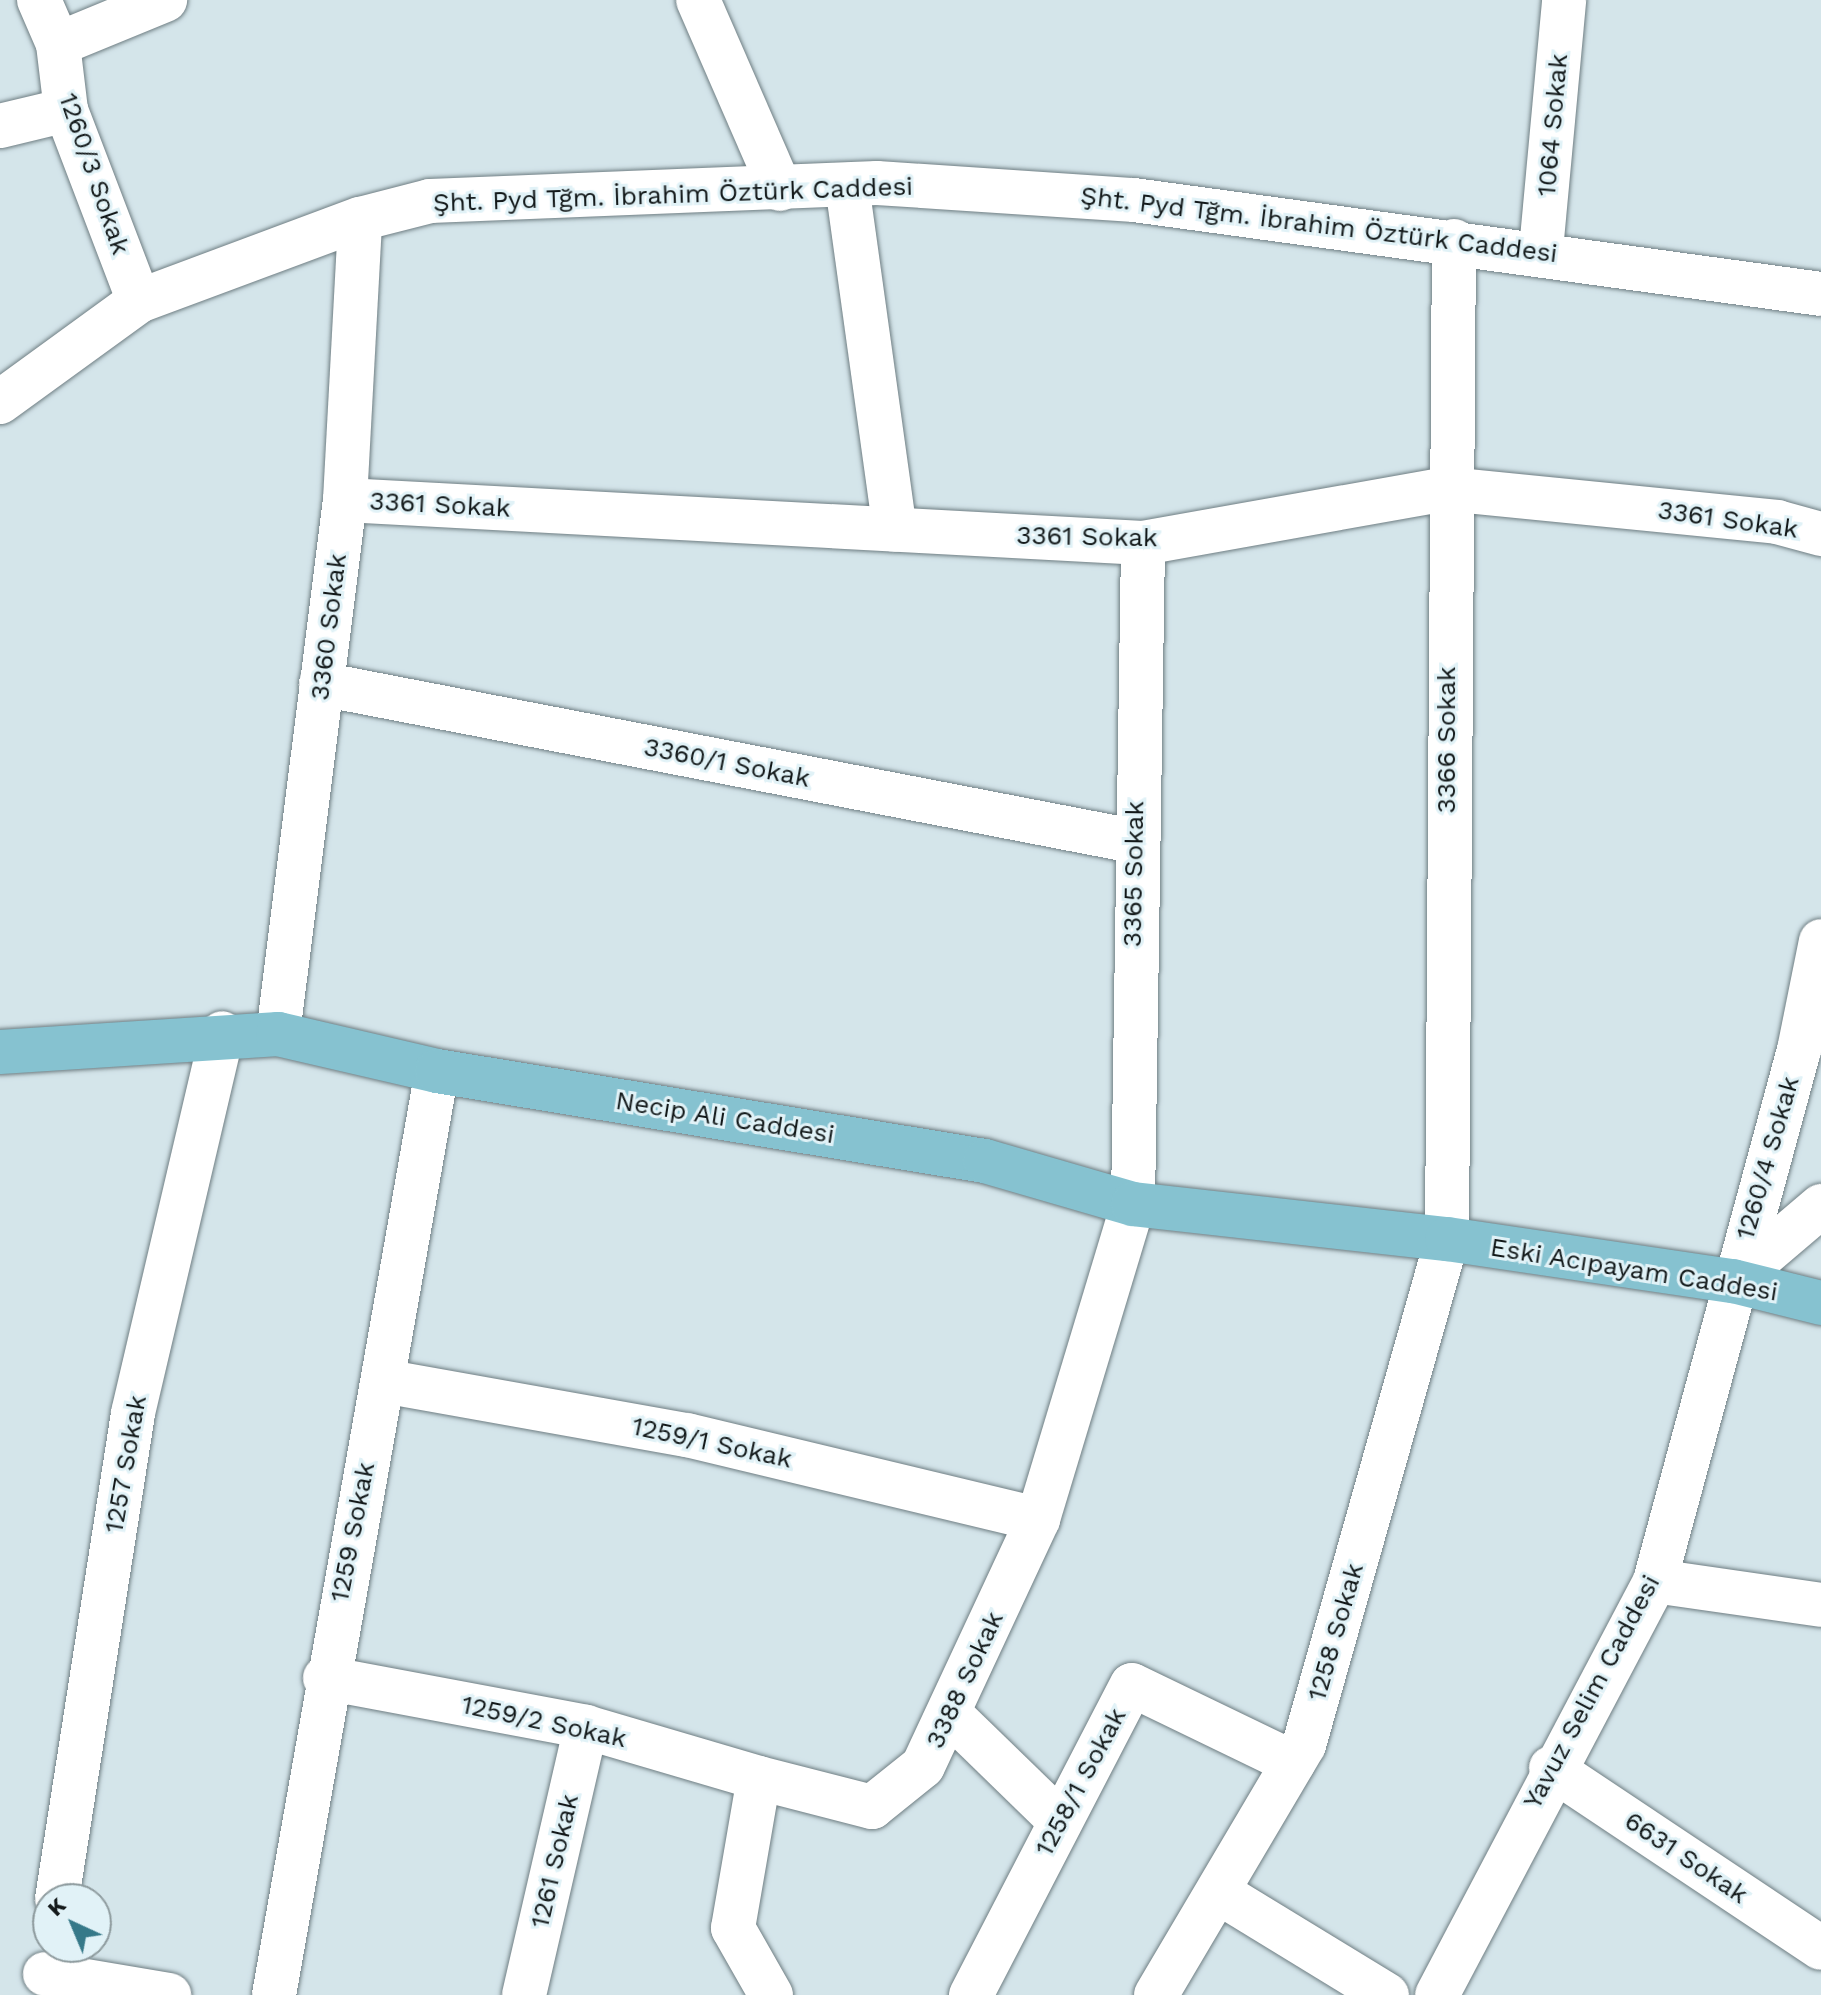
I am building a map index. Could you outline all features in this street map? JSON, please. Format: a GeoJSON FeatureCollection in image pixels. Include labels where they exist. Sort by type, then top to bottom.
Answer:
{"type":"FeatureCollection","features":[{"type":"Feature","properties":{"kind":"main road","name":"Necip Ali Caddesi"},"geometry":{"type":"LineString","coordinates":[[0,1052],[222,1033],[278,1034],[437,1071],[985,1161],[1133,1204],[1447,1239]]}},
{"type":"Feature","properties":{"kind":"main road","name":"Eski Acıpayam Caddesi"},"geometry":{"type":"LineString","coordinates":[[1447,1239],[1733,1281],[1802,1299]]}},
{"type":"Feature","properties":{"kind":"street","name":"1260/3 Sokak"},"geometry":{"type":"LineString","coordinates":[[39,0],[58,44],[66,110],[139,301]]}},
{"type":"Feature","properties":{"kind":"street"},"geometry":{"type":"LineString","coordinates":[[58,44],[165,0]]}},
{"type":"Feature","properties":{"kind":"street"},"geometry":{"type":"LineString","coordinates":[[698,0],[780,189]]}},
{"type":"Feature","properties":{"kind":"street","name":"1064 Sokak"},"geometry":{"type":"LineString","coordinates":[[1541,250],[1564,0]]}},
{"type":"Feature","properties":{"kind":"street"},"geometry":{"type":"LineString","coordinates":[[0,126],[66,110]]}},
{"type":"Feature","properties":{"kind":"street"},"geometry":{"type":"LineString","coordinates":[[847,185],[895,530]]}},
{"type":"Feature","properties":{"kind":"street","name":"Şht. Pyd Tğm. İbrahim Öztürk Caddesi"},"geometry":{"type":"LineString","coordinates":[[0,402],[139,301],[360,219],[430,201],[847,185],[1134,200],[1541,250],[1821,294]]}},
{"type":"Feature","properties":{"kind":"street","name":"3360 Sokak"},"geometry":{"type":"LineString","coordinates":[[278,1034],[345,500],[360,219]]}},
{"type":"Feature","properties":{"kind":"street","name":"3366 Sokak"},"geometry":{"type":"LineString","coordinates":[[1447,1239],[1447,489],[1454,241]]}},
{"type":"Feature","properties":{"kind":"street","name":"3361 Sokak"},"geometry":{"type":"LineString","coordinates":[[345,500],[1143,543],[1447,489],[1777,522],[1821,534]]}},
{"type":"Feature","properties":{"kind":"street","name":"3365 Sokak"},"geometry":{"type":"LineString","coordinates":[[1133,1204],[1133,841],[1143,543]]}},
{"type":"Feature","properties":{"kind":"street","name":"3360/1 Sokak"},"geometry":{"type":"LineString","coordinates":[[321,684],[1133,841]]}},
{"type":"Feature","properties":{"kind":"street","name":"1260/4 Sokak"},"geometry":{"type":"LineString","coordinates":[[1733,1281],[1799,1050],[1821,941]]}},
{"type":"Feature","properties":{"kind":"street","name":"1257 Sokak"},"geometry":{"type":"LineString","coordinates":[[60,1883],[133,1413],[222,1033]]}},
{"type":"Feature","properties":{"kind":"street","name":"1259 Sokak"},"geometry":{"type":"LineString","coordinates":[[274,1995],[325,1678],[383,1381],[437,1071]]}},
{"type":"Feature","properties":{"kind":"street","name":"3388 Sokak"},"geometry":{"type":"LineString","coordinates":[[759,1778],[872,1807],[923,1766],[952,1716],[1038,1519],[1133,1204]]}},
{"type":"Feature","properties":{"kind":"street"},"geometry":{"type":"LineString","coordinates":[[1733,1281],[1821,1206]]}},
{"type":"Feature","properties":{"kind":"street"},"geometry":{"type":"LineString","coordinates":[[1786,1235],[1802,1299]]}},
{"type":"Feature","properties":{"kind":"street","name":"1258 Sokak"},"geometry":{"type":"LineString","coordinates":[[1156,1995],[1293,1763],[1447,1239]]}},
{"type":"Feature","properties":{"kind":"street","name":"Yavuz Selim Caddesi"},"geometry":{"type":"LineString","coordinates":[[1437,1995],[1551,1768],[1655,1581],[1733,1281]]}},
{"type":"Feature","properties":{"kind":"street","name":"1259/1 Sokak"},"geometry":{"type":"LineString","coordinates":[[383,1381],[687,1435],[1038,1519]]}},
{"type":"Feature","properties":{"kind":"street"},"geometry":{"type":"LineString","coordinates":[[1655,1581],[1821,1605]]}},
{"type":"Feature","properties":{"kind":"street","name":"1259/2 Sokak"},"geometry":{"type":"LineString","coordinates":[[325,1678],[586,1727],[759,1778]]}},
{"type":"Feature","properties":{"kind":"street","name":"1258/1 Sokak"},"geometry":{"type":"LineString","coordinates":[[971,1995],[1132,1685],[1293,1763]]}},
{"type":"Feature","properties":{"kind":"street"},"geometry":{"type":"LineString","coordinates":[[952,1716],[1060,1821]]}},
{"type":"Feature","properties":{"kind":"street","name":"1261 Sokak"},"geometry":{"type":"LineString","coordinates":[[524,1995],[586,1727]]}},
{"type":"Feature","properties":{"kind":"street","name":"6631 Sokak"},"geometry":{"type":"LineString","coordinates":[[1551,1768],[1821,1948]]}},
{"type":"Feature","properties":{"kind":"street"},"geometry":{"type":"LineString","coordinates":[[759,1778],[733,1928],[771,1995]]}},
{"type":"Feature","properties":{"kind":"street"},"geometry":{"type":"LineString","coordinates":[[1218,1892],[1387,1995]]}},
{"type":"Feature","properties":{"kind":"street"},"geometry":{"type":"LineString","coordinates":[[45,1972],[169,1995]]}}]}
